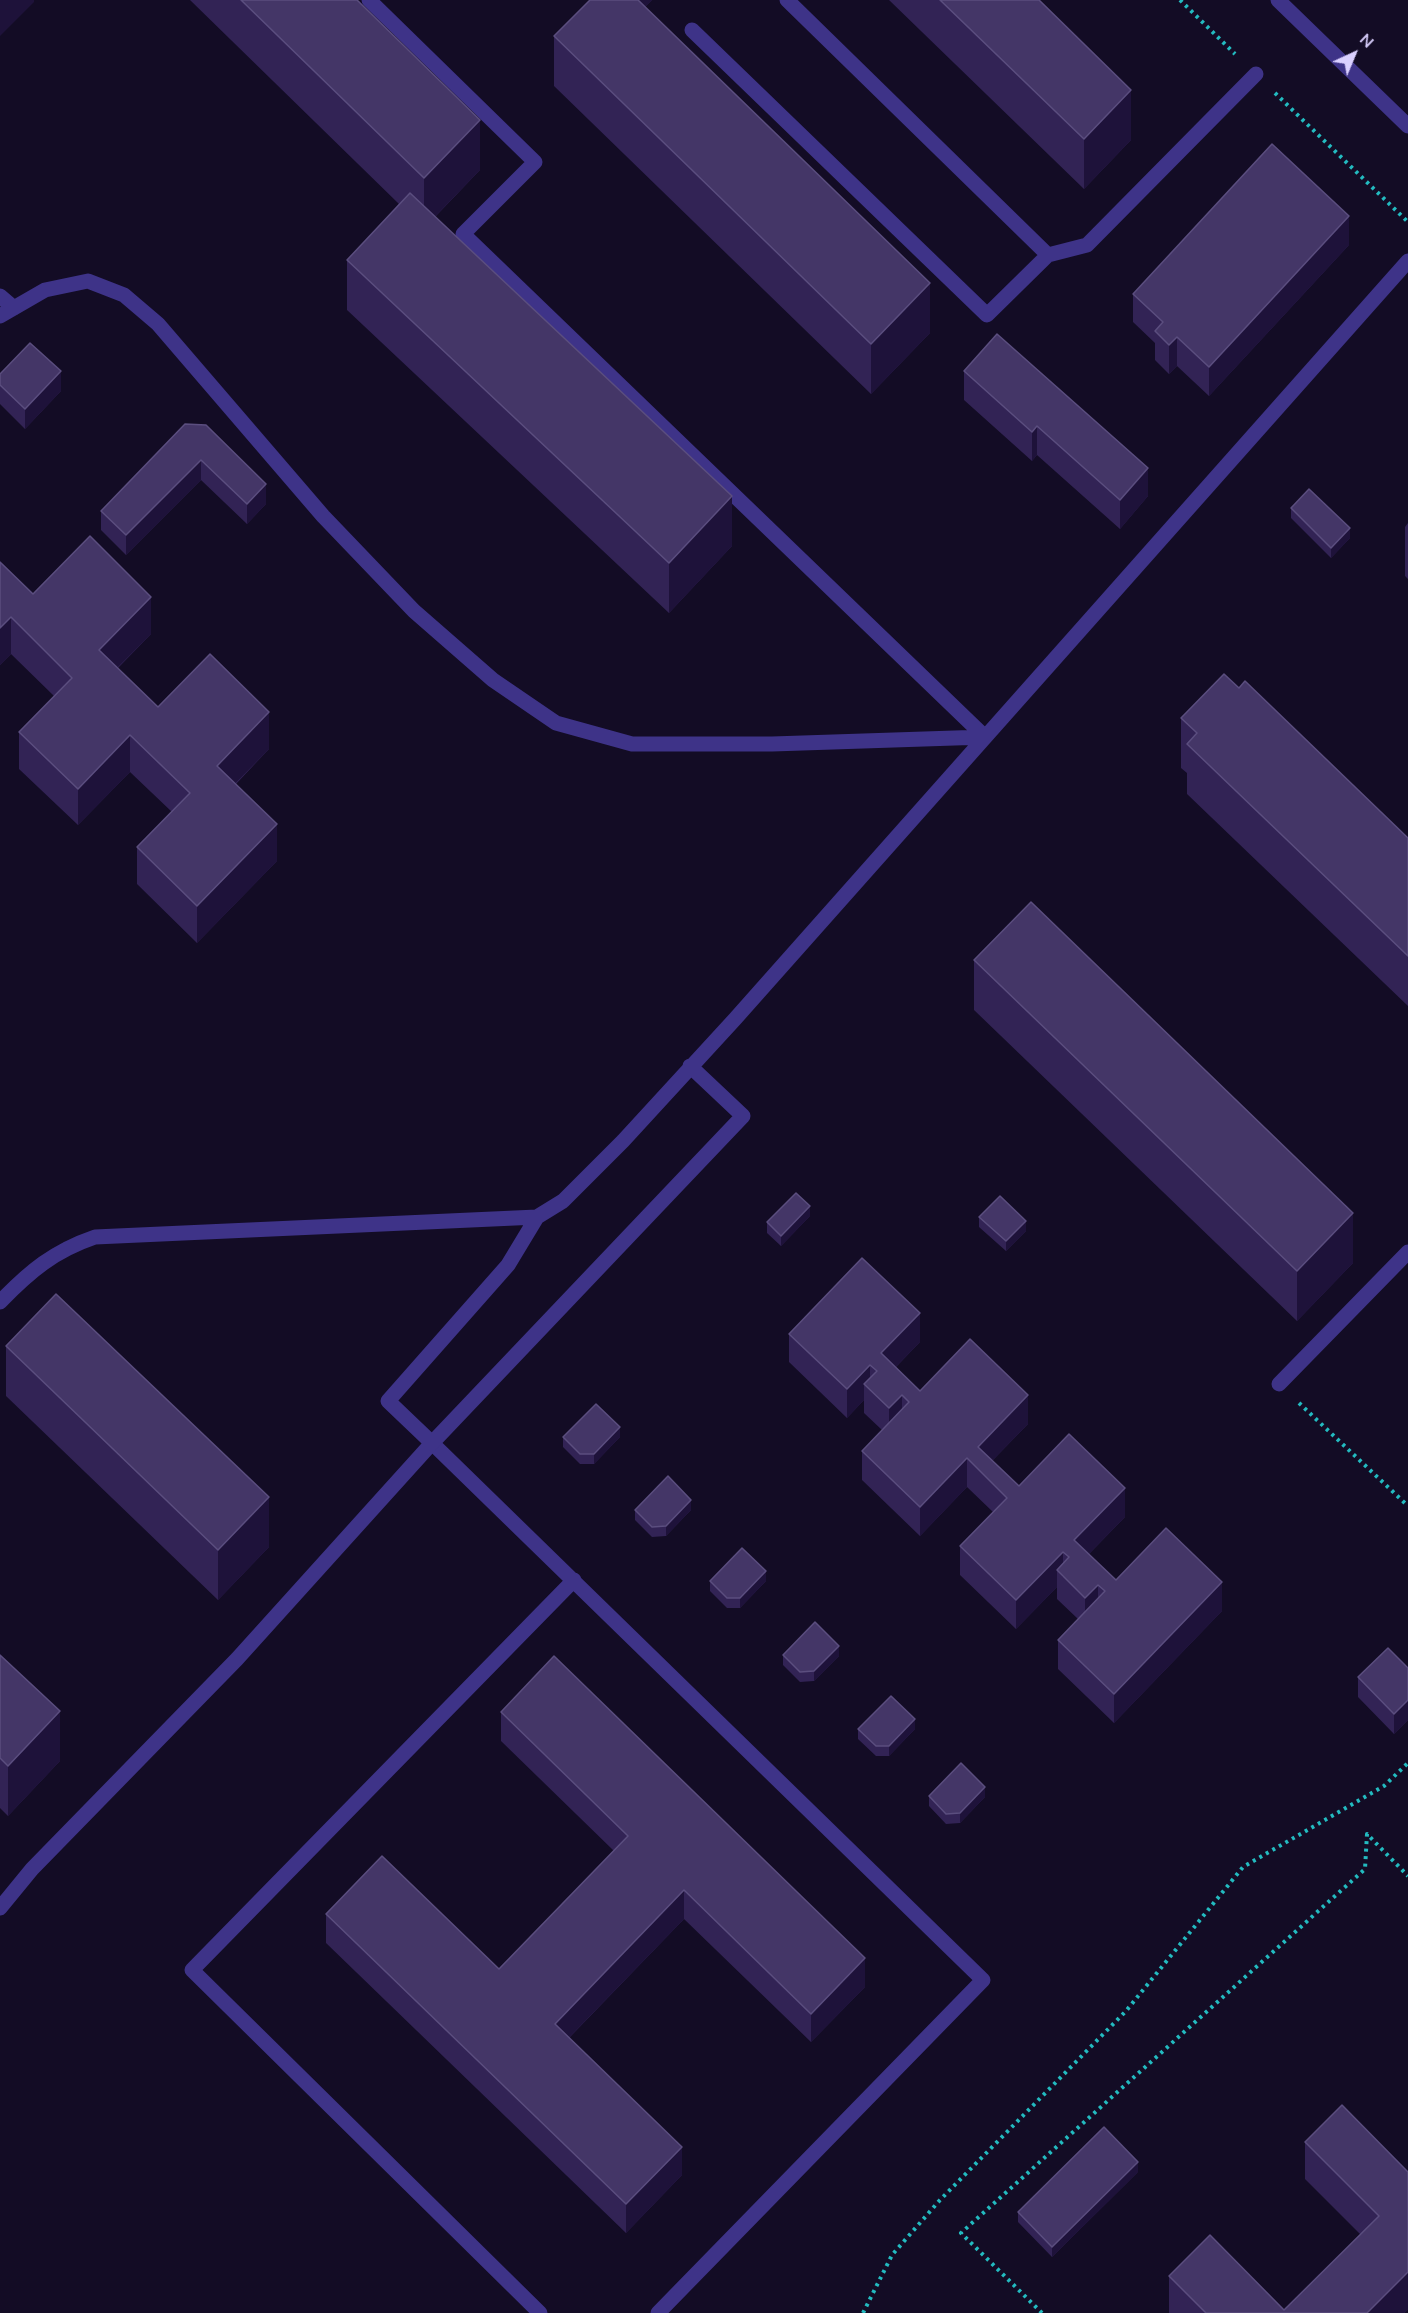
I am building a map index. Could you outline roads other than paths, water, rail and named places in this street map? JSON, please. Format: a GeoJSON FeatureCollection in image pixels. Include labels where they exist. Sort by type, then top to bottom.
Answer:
{"type":"FeatureCollection","features":[{"type":"Feature","properties":{"kind":"street"},"geometry":{"type":"LineString","coordinates":[[369,0],[535,162],[463,234],[985,737]]}},
{"type":"Feature","properties":{"kind":"street"},"geometry":{"type":"LineString","coordinates":[[787,0],[1047,255]]}},
{"type":"Feature","properties":{"kind":"street"},"geometry":{"type":"LineString","coordinates":[[1283,1],[1408,126]]}},
{"type":"Feature","properties":{"kind":"street"},"geometry":{"type":"LineString","coordinates":[[692,30],[987,315],[1047,255],[1087,245],[1256,74]]}},
{"type":"Feature","properties":{"kind":"street"},"geometry":{"type":"LineString","coordinates":[[658,2313],[983,1980],[388,1401],[508,1265],[537,1217],[563,1201],[623,1141],[1408,261]]}},
{"type":"Feature","properties":{"kind":"street"},"geometry":{"type":"LineString","coordinates":[[0,316],[45,290],[88,281],[124,295],[158,324],[323,516],[414,611],[493,680],[556,723],[632,744],[772,744],[985,737]]}},
{"type":"Feature","properties":{"kind":"street"},"geometry":{"type":"LineString","coordinates":[[0,296],[14,308]]}},
{"type":"Feature","properties":{"kind":"street"},"geometry":{"type":"LineString","coordinates":[[0,1908],[32,1869],[237,1659],[432,1443],[743,1116],[690,1066]]}},
{"type":"Feature","properties":{"kind":"street"},"geometry":{"type":"LineString","coordinates":[[0,1302],[28,1274],[55,1253],[95,1236],[537,1217]]}},
{"type":"Feature","properties":{"kind":"street"},"geometry":{"type":"LineString","coordinates":[[1279,1384],[1408,1252]]}},
{"type":"Feature","properties":{"kind":"street"},"geometry":{"type":"LineString","coordinates":[[540,2313],[192,1970],[574,1580]]}}]}
